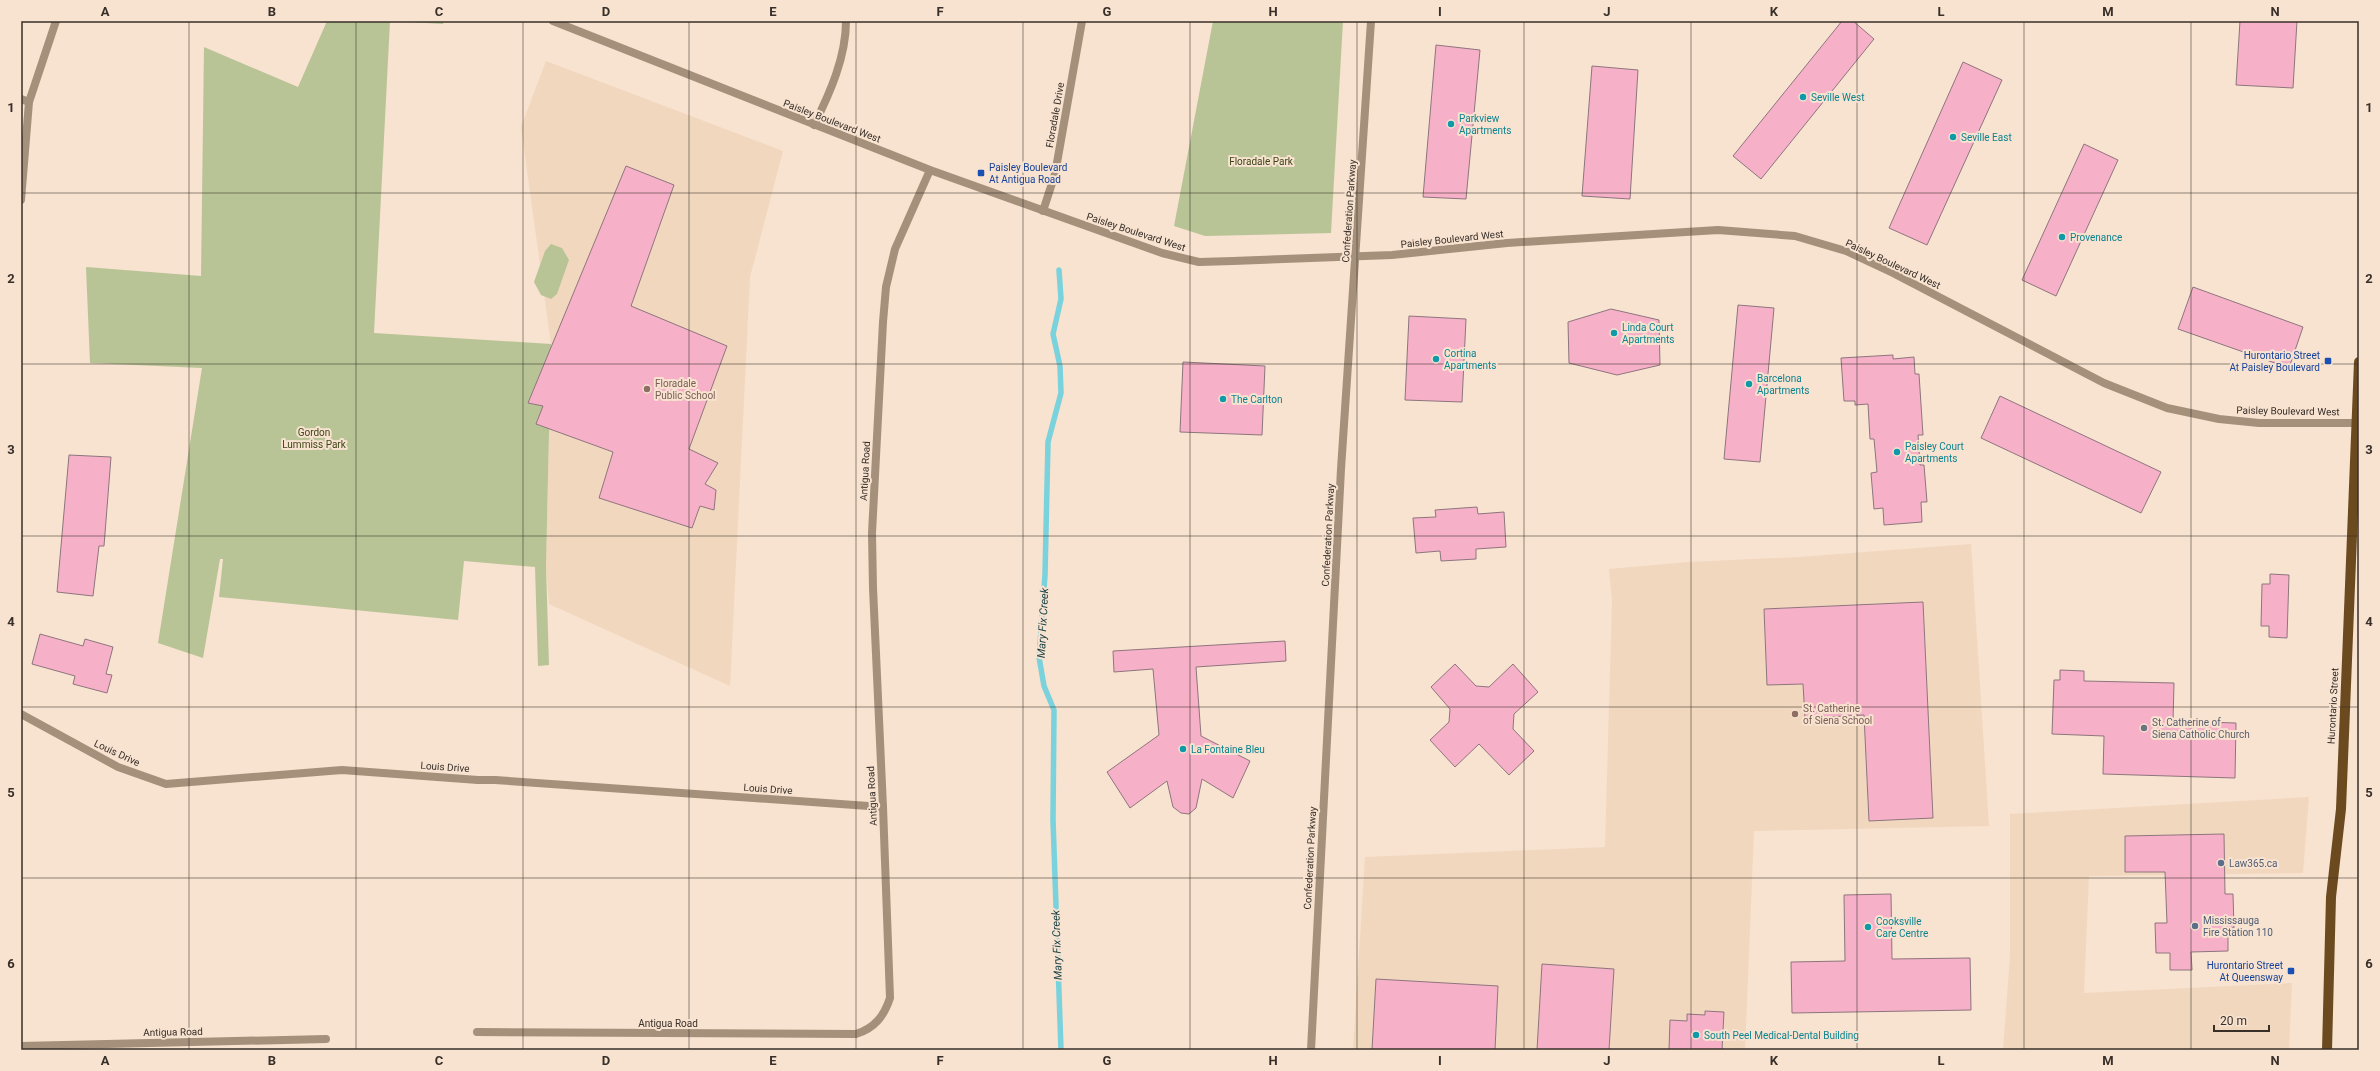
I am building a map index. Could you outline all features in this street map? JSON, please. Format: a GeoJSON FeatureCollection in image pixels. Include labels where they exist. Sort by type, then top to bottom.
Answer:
{"type":"FeatureCollection","features":[{"type":"Feature","properties":{"kind":"main road","name":"Hurontario Street"},"geometry":{"type":"LineString","coordinates":[[2326,1050],[2331,897],[2341,809],[2358,423],[2359,362]]}},
{"type":"Feature","properties":{"kind":"street"},"geometry":{"type":"LineString","coordinates":[[21,200],[29,102],[56,21]]}},
{"type":"Feature","properties":{"kind":"street","name":"Paisley Boulevard West"},"geometry":{"type":"LineString","coordinates":[[553,21],[930,170],[1162,253],[1199,262],[1392,255],[1507,243],[1718,230],[1795,236],[1846,251],[1893,273],[2104,383],[2167,408],[2219,419],[2259,423],[2358,423]]}},
{"type":"Feature","properties":{"kind":"street"},"geometry":{"type":"LineString","coordinates":[[814,125],[828,96],[846,38],[846,21]]}},
{"type":"Feature","properties":{"kind":"street","name":"Floradale Drive"},"geometry":{"type":"LineString","coordinates":[[1043,211],[1055,174],[1082,21]]}},
{"type":"Feature","properties":{"kind":"street","name":"Confederation Parkway"},"geometry":{"type":"LineString","coordinates":[[1311,1050],[1341,462],[1371,21]]}},
{"type":"Feature","properties":{"kind":"street"},"geometry":{"type":"LineString","coordinates":[[21,99],[29,102]]}},
{"type":"Feature","properties":{"kind":"street","name":"Antigua Road"},"geometry":{"type":"LineString","coordinates":[[477,1032],[856,1034],[870,1029],[885,1013],[890,998],[873,596],[872,533],[883,322],[886,287],[895,249],[930,170]]}},
{"type":"Feature","properties":{"kind":"street","name":"Louis Drive"},"geometry":{"type":"LineString","coordinates":[[21,714],[118,767],[166,784],[342,770],[883,807]]}},
{"type":"Feature","properties":{"kind":"street","name":"Antigua Road"},"geometry":{"type":"LineString","coordinates":[[21,1046],[326,1039]]}},
{"type":"Feature","properties":{"kind":"shaded area","name":"Floradale Public School"},"geometry":{"type":"Polygon","coordinates":[[[546,61],[783,151],[750,277],[730,686],[549,604],[546,566],[551,344],[521,127],[546,61]]]}},
{"type":"Feature","properties":{"kind":"shaded area"},"geometry":{"type":"Polygon","coordinates":[[[1971,544],[1989,826],[1754,831],[1745,1050],[1353,1050],[1365,857],[1605,847],[1612,601],[1609,569],[1688,562],[1799,557],[1971,544]]]}},
{"type":"Feature","properties":{"kind":"shaded area"},"geometry":{"type":"Polygon","coordinates":[[[2309,797],[2303,873],[2089,876],[2084,993],[2292,983],[2289,1050],[2003,1050],[2010,956],[2010,814],[2309,797]]]}},
{"type":"Feature","properties":{"kind":"green space","name":"Gordon Lummiss Park"},"geometry":{"type":"Polygon","coordinates":[[[327,21],[390,21],[374,333],[551,344],[546,566],[549,665],[538,666],[535,567],[464,561],[458,620],[219,597],[223,559],[220,559],[203,658],[158,643],[202,368],[90,363],[86,267],[201,276],[204,47],[298,87],[327,21]]]}},
{"type":"Feature","properties":{"kind":"green space"},"geometry":{"type":"Polygon","coordinates":[[[390,21],[444,21],[443,24],[390,21]]]}},
{"type":"Feature","properties":{"kind":"green space","name":"Floradale Park"},"geometry":{"type":"Polygon","coordinates":[[[1213,21],[1343,21],[1331,233],[1205,236],[1174,226],[1213,21]]]}},
{"type":"Feature","properties":{"kind":"green space"},"geometry":{"type":"Polygon","coordinates":[[[551,244],[562,248],[569,260],[557,294],[551,299],[541,295],[534,282],[545,251],[551,244]]]}},
{"type":"Feature","properties":{"kind":"building","name":"Seville West"},"geometry":{"type":"Polygon","coordinates":[[[1842,21],[1853,21],[1874,39],[1761,179],[1733,156],[1842,21]]]}},
{"type":"Feature","properties":{"kind":"building"},"geometry":{"type":"Polygon","coordinates":[[[2240,21],[2297,21],[2293,88],[2236,85],[2240,21]]]}},
{"type":"Feature","properties":{"kind":"building","name":"Parkview Apartments"},"geometry":{"type":"Polygon","coordinates":[[[1436,45],[1480,50],[1466,199],[1423,197],[1436,45]]]}},
{"type":"Feature","properties":{"kind":"building","name":"Seville East"},"geometry":{"type":"Polygon","coordinates":[[[1963,62],[2002,80],[1927,245],[1889,228],[1963,62]]]}},
{"type":"Feature","properties":{"kind":"building"},"geometry":{"type":"Polygon","coordinates":[[[1592,66],[1638,70],[1630,199],[1582,196],[1592,66]]]}},
{"type":"Feature","properties":{"kind":"building","name":"Provenance"},"geometry":{"type":"Polygon","coordinates":[[[2084,144],[2118,160],[2056,296],[2022,280],[2084,144]]]}},
{"type":"Feature","properties":{"kind":"building"},"geometry":{"type":"Polygon","coordinates":[[[626,166],[674,185],[631,306],[727,346],[689,449],[718,463],[705,484],[716,490],[714,510],[700,506],[692,528],[599,498],[613,452],[536,424],[543,406],[528,403],[626,166]]]}},
{"type":"Feature","properties":{"kind":"building"},"geometry":{"type":"Polygon","coordinates":[[[2193,287],[2303,327],[2289,368],[2178,329],[2193,287]]]}},
{"type":"Feature","properties":{"kind":"building","name":"Barcelona Apartments"},"geometry":{"type":"Polygon","coordinates":[[[1738,305],[1774,308],[1760,462],[1724,459],[1738,305]]]}},
{"type":"Feature","properties":{"kind":"building","name":"Linda Court Apartments"},"geometry":{"type":"Polygon","coordinates":[[[1611,309],[1659,320],[1660,365],[1617,375],[1569,363],[1568,322],[1611,309]]]}},
{"type":"Feature","properties":{"kind":"building","name":"Cortina Apartments"},"geometry":{"type":"Polygon","coordinates":[[[1409,316],[1466,319],[1462,402],[1405,400],[1409,316]]]}},
{"type":"Feature","properties":{"kind":"building","name":"Paisley Court Apartments"},"geometry":{"type":"Polygon","coordinates":[[[1893,355],[1893,359],[1914,357],[1915,374],[1919,374],[1923,435],[1918,435],[1920,465],[1924,465],[1927,502],[1921,502],[1922,522],[1884,525],[1883,508],[1874,509],[1871,473],[1877,472],[1874,439],[1870,439],[1868,404],[1855,405],[1855,401],[1844,401],[1841,358],[1893,355]]]}},
{"type":"Feature","properties":{"kind":"building","name":"The Carlton"},"geometry":{"type":"Polygon","coordinates":[[[1183,362],[1265,366],[1262,435],[1180,432],[1183,362]]]}},
{"type":"Feature","properties":{"kind":"building"},"geometry":{"type":"Polygon","coordinates":[[[2000,396],[2161,472],[2141,513],[1981,438],[2000,396]]]}},
{"type":"Feature","properties":{"kind":"building"},"geometry":{"type":"Polygon","coordinates":[[[69,455],[111,457],[104,546],[99,546],[93,596],[57,592],[69,455]]]}},
{"type":"Feature","properties":{"kind":"building"},"geometry":{"type":"Polygon","coordinates":[[[1477,507],[1478,514],[1504,512],[1506,547],[1476,549],[1476,559],[1441,561],[1440,551],[1416,553],[1413,518],[1436,517],[1435,510],[1477,507]]]}},
{"type":"Feature","properties":{"kind":"building"},"geometry":{"type":"Polygon","coordinates":[[[2270,574],[2289,575],[2287,638],[2269,637],[2269,626],[2261,626],[2262,584],[2270,584],[2270,574]]]}},
{"type":"Feature","properties":{"kind":"building"},"geometry":{"type":"Polygon","coordinates":[[[1923,602],[1933,818],[1869,821],[1864,715],[1805,718],[1803,684],[1767,685],[1764,609],[1923,602]]]}},
{"type":"Feature","properties":{"kind":"building"},"geometry":{"type":"Polygon","coordinates":[[[40,634],[83,646],[85,639],[113,647],[106,674],[112,675],[107,693],[73,684],[75,676],[32,664],[40,634]]]}},
{"type":"Feature","properties":{"kind":"building","name":"La Fontaine Bleu"},"geometry":{"type":"Polygon","coordinates":[[[1285,641],[1286,661],[1196,667],[1201,736],[1250,761],[1233,798],[1202,779],[1196,808],[1189,814],[1181,813],[1173,807],[1167,781],[1130,808],[1107,772],[1159,735],[1153,669],[1114,672],[1113,651],[1285,641]]]}},
{"type":"Feature","properties":{"kind":"building"},"geometry":{"type":"Polygon","coordinates":[[[1455,664],[1476,686],[1489,687],[1513,664],[1538,692],[1514,714],[1513,729],[1534,751],[1509,775],[1479,744],[1455,767],[1430,740],[1449,722],[1450,709],[1431,687],[1455,664]]]}},
{"type":"Feature","properties":{"kind":"building","name":"St. Catherine of Siena Catholic Church"},"geometry":{"type":"Polygon","coordinates":[[[2060,670],[2084,671],[2084,681],[2174,683],[2173,721],[2236,723],[2235,778],[2103,774],[2104,736],[2052,734],[2054,680],[2060,680],[2060,670]]]}},
{"type":"Feature","properties":{"kind":"building"},"geometry":{"type":"Polygon","coordinates":[[[2224,834],[2225,894],[2233,894],[2234,928],[2228,928],[2228,951],[2191,952],[2192,970],[2170,970],[2170,953],[2156,953],[2155,923],[2167,923],[2165,872],[2125,872],[2125,836],[2224,834]]]}},
{"type":"Feature","properties":{"kind":"building","name":"Cooksville Care Centre"},"geometry":{"type":"Polygon","coordinates":[[[1891,894],[1892,959],[1970,958],[1971,1010],[1792,1013],[1791,962],[1845,961],[1844,895],[1891,894]]]}},
{"type":"Feature","properties":{"kind":"building"},"geometry":{"type":"Polygon","coordinates":[[[1542,964],[1614,969],[1609,1050],[1537,1050],[1542,964]]]}},
{"type":"Feature","properties":{"kind":"building"},"geometry":{"type":"Polygon","coordinates":[[[1376,979],[1498,986],[1495,1050],[1372,1050],[1376,979]]]}},
{"type":"Feature","properties":{"kind":"building","name":"South Peel Medical-Dental Building"},"geometry":{"type":"Polygon","coordinates":[[[1705,1011],[1724,1012],[1722,1050],[1669,1050],[1670,1020],[1687,1021],[1687,1014],[1705,1015],[1705,1011]]]}},
{"type":"Feature","properties":{"kind":"waterway","name":"Mary Fix Creek"},"geometry":{"type":"LineString","coordinates":[[1059,270],[1061,299],[1053,334],[1060,366],[1061,393],[1048,442],[1045,575],[1039,657],[1044,686],[1054,710],[1053,820],[1061,1050]]}},
{"type":"Feature","properties":{"kind":"place","name":"Seville West"},"geometry":{"type":"Point","coordinates":[1803,97]}},
{"type":"Feature","properties":{"kind":"place","name":"Parkview Apartments"},"geometry":{"type":"Point","coordinates":[1451,124]}},
{"type":"Feature","properties":{"kind":"place","name":"Seville East"},"geometry":{"type":"Point","coordinates":[1953,137]}},
{"type":"Feature","properties":{"kind":"place","name":"Paisley Boulevard At Antigua Road"},"geometry":{"type":"Point","coordinates":[981,173]}},
{"type":"Feature","properties":{"kind":"place","name":"Provenance"},"geometry":{"type":"Point","coordinates":[2062,237]}},
{"type":"Feature","properties":{"kind":"place","name":"Linda Court Apartments"},"geometry":{"type":"Point","coordinates":[1614,333]}},
{"type":"Feature","properties":{"kind":"place","name":"Cortina Apartments"},"geometry":{"type":"Point","coordinates":[1436,359]}},
{"type":"Feature","properties":{"kind":"place","name":"Hurontario Street At Paisley Boulevard"},"geometry":{"type":"Point","coordinates":[2328,361]}},
{"type":"Feature","properties":{"kind":"place","name":"Barcelona Apartments"},"geometry":{"type":"Point","coordinates":[1749,384]}},
{"type":"Feature","properties":{"kind":"place","name":"Floradale Public School"},"geometry":{"type":"Point","coordinates":[647,389]}},
{"type":"Feature","properties":{"kind":"place","name":"The Carlton"},"geometry":{"type":"Point","coordinates":[1223,399]}},
{"type":"Feature","properties":{"kind":"place","name":"Paisley Court Apartments"},"geometry":{"type":"Point","coordinates":[1897,452]}},
{"type":"Feature","properties":{"kind":"place","name":"St. Catherine of Siena School"},"geometry":{"type":"Point","coordinates":[1795,714]}},
{"type":"Feature","properties":{"kind":"place","name":"St. Catherine of Siena Catholic Church"},"geometry":{"type":"Point","coordinates":[2144,728]}},
{"type":"Feature","properties":{"kind":"place","name":"La Fontaine Bleu"},"geometry":{"type":"Point","coordinates":[1183,749]}},
{"type":"Feature","properties":{"kind":"place","name":"Law365.ca"},"geometry":{"type":"Point","coordinates":[2221,863]}},
{"type":"Feature","properties":{"kind":"place","name":"Mississauga Fire Station 110"},"geometry":{"type":"Point","coordinates":[2195,926]}},
{"type":"Feature","properties":{"kind":"place","name":"Cooksville Care Centre"},"geometry":{"type":"Point","coordinates":[1868,927]}},
{"type":"Feature","properties":{"kind":"place","name":"Hurontario Street At Queensway"},"geometry":{"type":"Point","coordinates":[2291,971]}},
{"type":"Feature","properties":{"kind":"place","name":"South Peel Medical-Dental Building"},"geometry":{"type":"Point","coordinates":[1696,1035]}}]}
